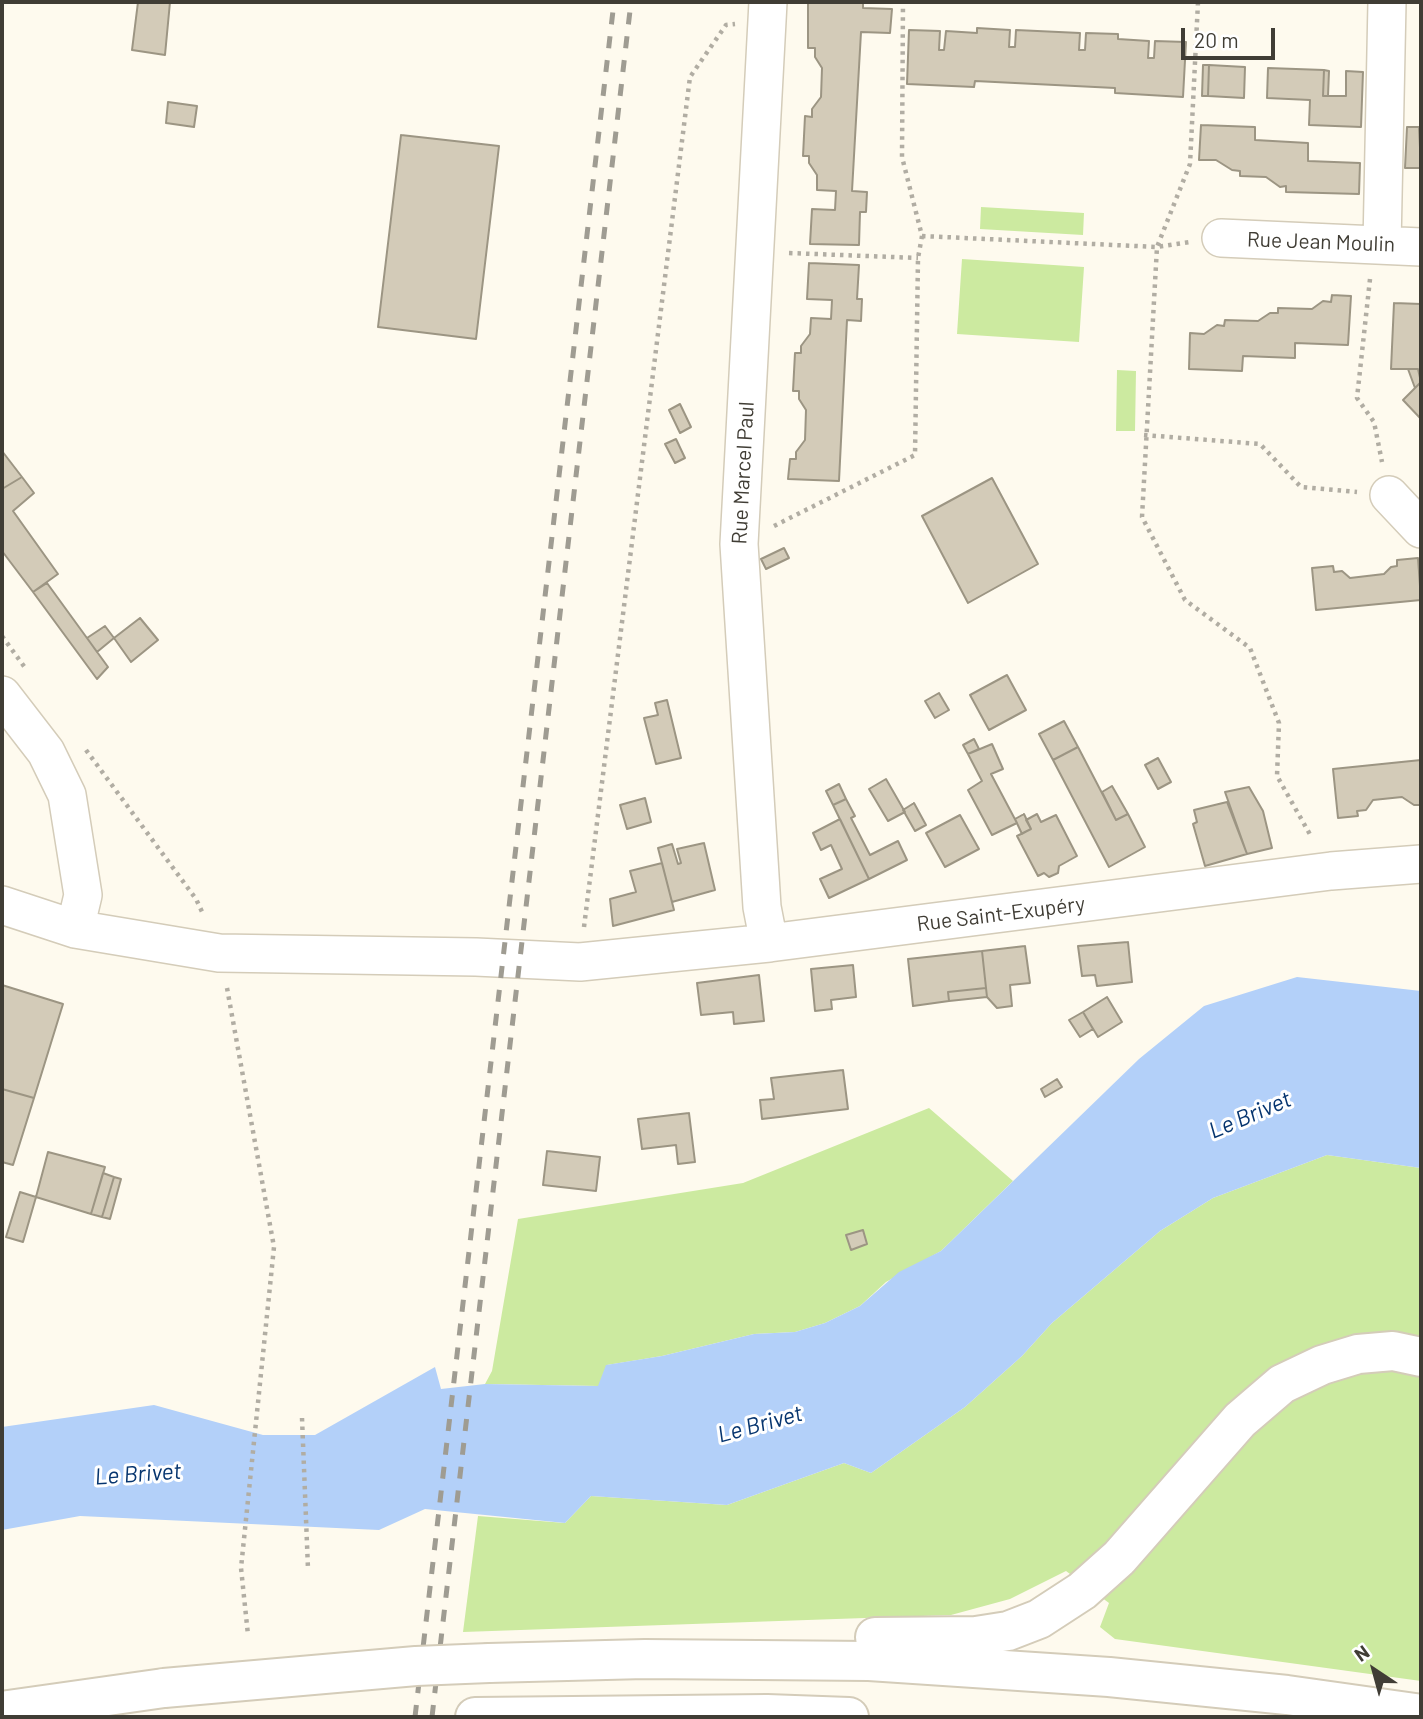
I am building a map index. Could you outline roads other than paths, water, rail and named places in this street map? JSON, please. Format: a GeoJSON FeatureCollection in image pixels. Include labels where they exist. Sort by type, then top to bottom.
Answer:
{"type":"FeatureCollection","features":[{"type":"Feature","properties":{"kind":"highway"},"geometry":{"type":"LineString","coordinates":[[798,1661],[848,1637],[975,1636],[1008,1631],[1040,1619],[1082,1591],[1119,1558],[1240,1420],[1282,1384],[1322,1365],[1358,1354],[1393,1351],[1421,1357]]}},
{"type":"Feature","properties":{"kind":"highway"},"geometry":{"type":"LineString","coordinates":[[2,1711],[164,1688],[416,1666],[645,1659],[869,1661],[1109,1677],[1287,1695],[1421,1714]]}},
{"type":"Feature","properties":{"kind":"highway"},"geometry":{"type":"LineString","coordinates":[[475,1717],[849,1717]]}},
{"type":"Feature","properties":{"kind":"street"},"geometry":{"type":"LineString","coordinates":[[1382,245],[1387,2]]}},
{"type":"Feature","properties":{"kind":"street","name":"Rue Marcel Paul"},"geometry":{"type":"LineString","coordinates":[[768,10],[739,544],[762,907],[769,943]]}},
{"type":"Feature","properties":{"kind":"street","name":"Rue Jean Moulin"},"geometry":{"type":"LineString","coordinates":[[1222,238],[1421,247]]}},
{"type":"Feature","properties":{"kind":"street"},"geometry":{"type":"LineString","coordinates":[[1389,495],[1421,529]]}},
{"type":"Feature","properties":{"kind":"street"},"geometry":{"type":"LineString","coordinates":[[2,695],[46,752],[67,794],[83,895],[75,929]]}},
{"type":"Feature","properties":{"kind":"street","name":"Rue Saint-Exupéry"},"geometry":{"type":"LineString","coordinates":[[2,905],[75,929],[219,953],[476,957],[580,962],[769,943],[1331,871],[1421,864]]}},
{"type":"Feature","properties":{"kind":"water","name":"Le Brivet"},"geometry":{"type":"Polygon","coordinates":[[[1297,977],[1421,991],[1421,1168],[1327,1155],[1213,1198],[1160,1231],[1052,1323],[1022,1356],[965,1407],[871,1473],[844,1463],[727,1505],[591,1496],[565,1523],[425,1509],[379,1530],[80,1516],[2,1530],[2,1427],[154,1405],[263,1435],[315,1435],[435,1367],[441,1389],[485,1384],[598,1386],[606,1365],[662,1356],[754,1334],[795,1332],[825,1323],[860,1306],[899,1272],[941,1251],[1139,1059],[1204,1006],[1297,977]]]}},
{"type":"Feature","properties":{"kind":"railway"},"geometry":{"type":"LineString","coordinates":[[415,1717],[614,2]]}},
{"type":"Feature","properties":{"kind":"railway"},"geometry":{"type":"LineString","coordinates":[[432,1717],[631,2]]}}]}
